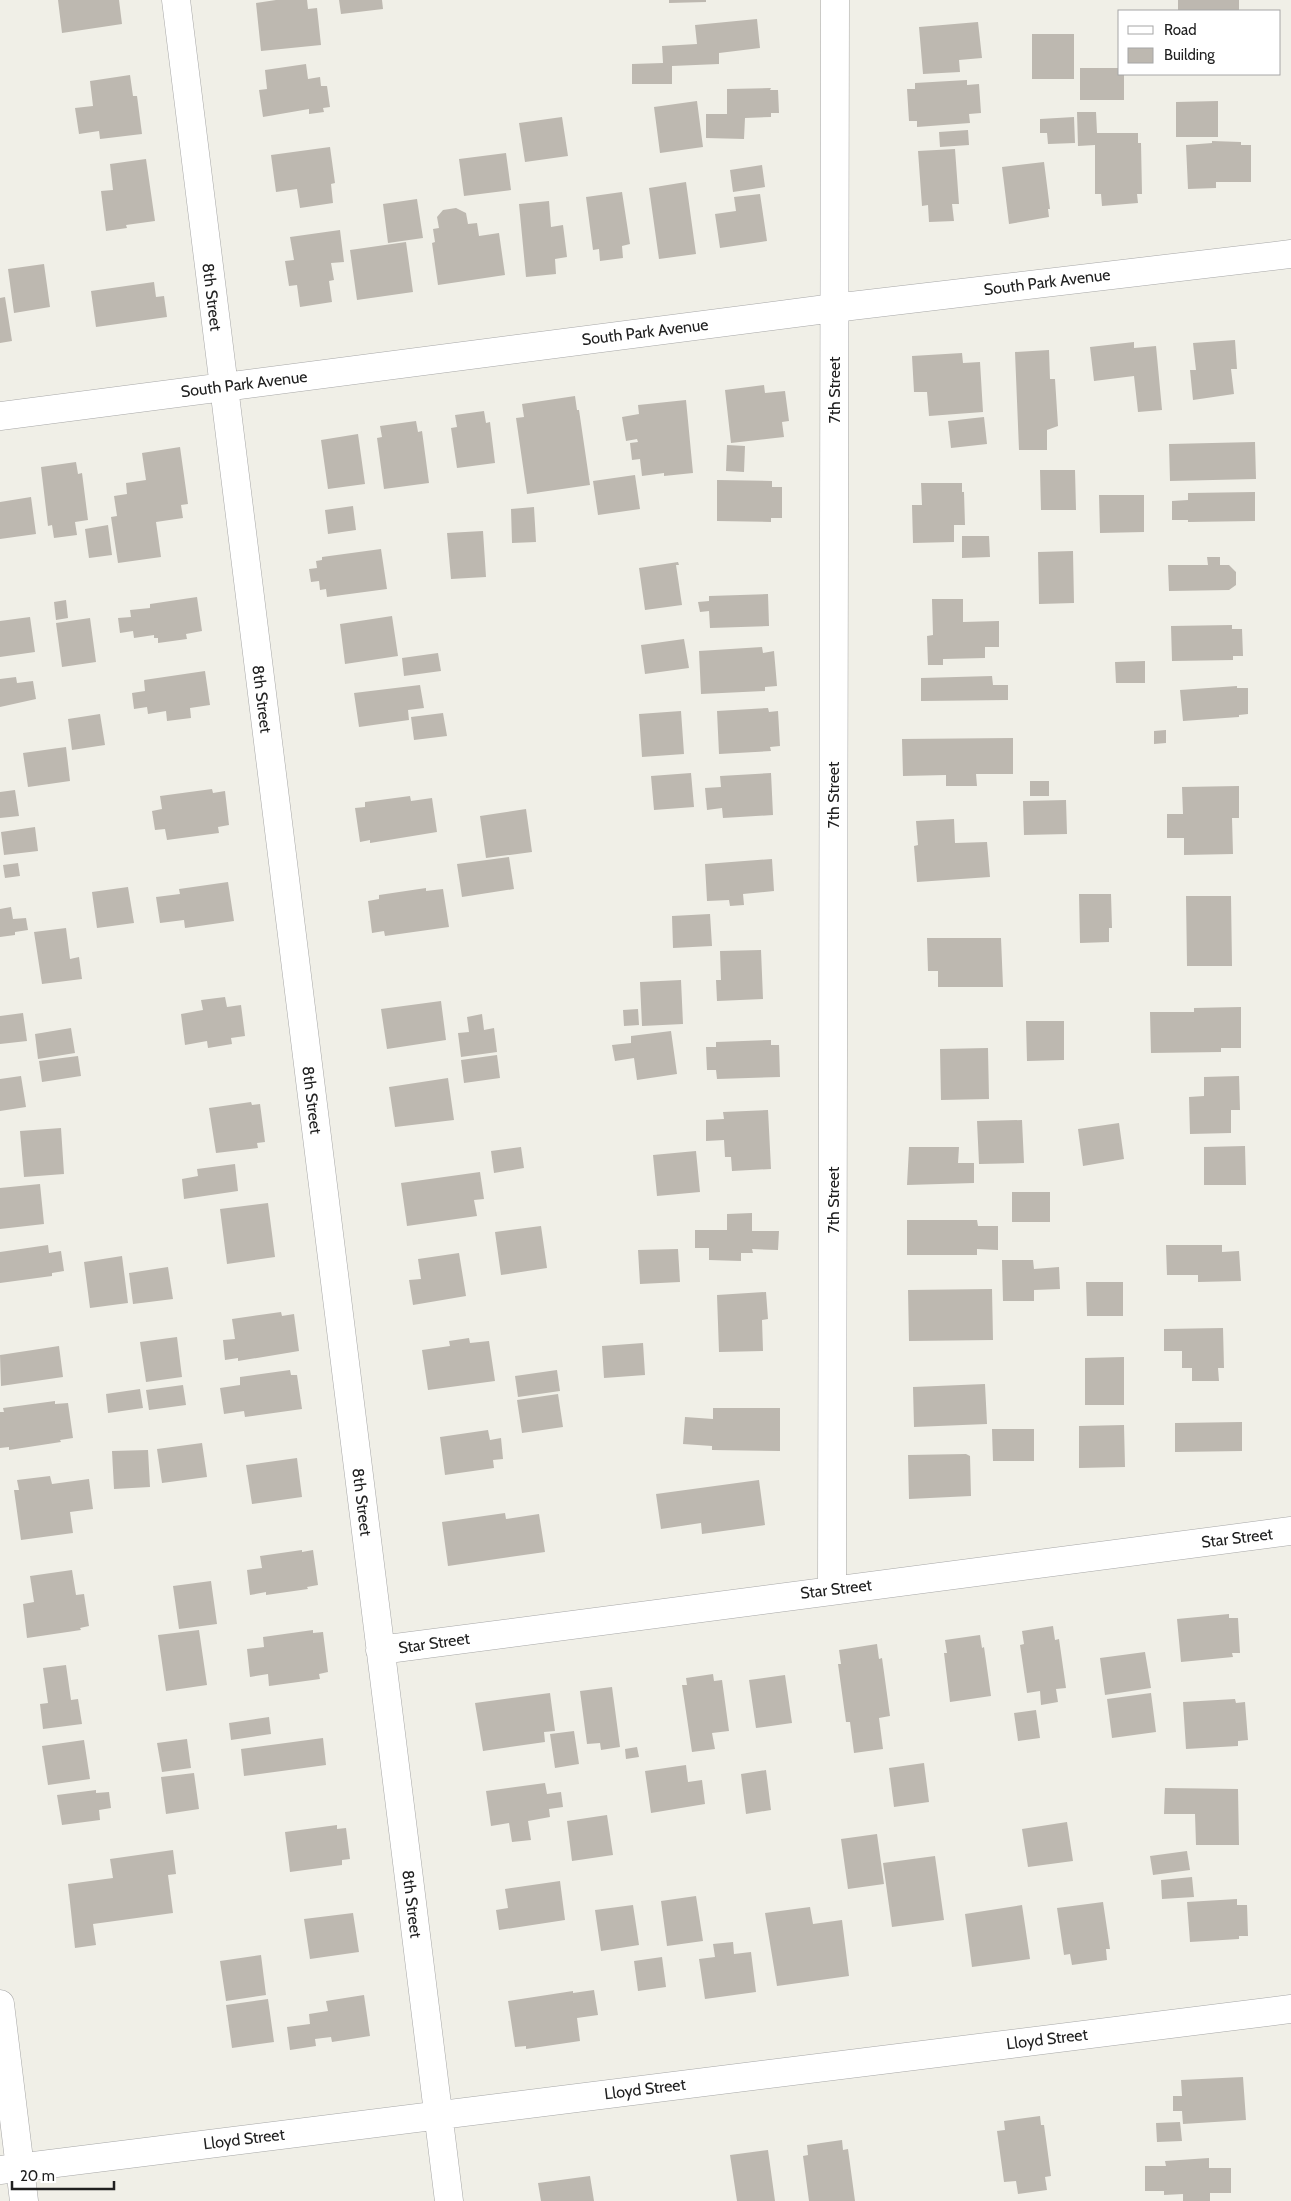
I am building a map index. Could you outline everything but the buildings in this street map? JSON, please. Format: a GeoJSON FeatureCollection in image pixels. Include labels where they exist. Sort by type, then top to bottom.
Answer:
{"type":"FeatureCollection","features":[{"type":"Feature","properties":{"kind":"street","name":"8th Street"},"geometry":{"type":"LineString","coordinates":[[176,0],[448,2201]]}},
{"type":"Feature","properties":{"kind":"street","name":"7th Street"},"geometry":{"type":"LineString","coordinates":[[832,1590],[835,0]]}},
{"type":"Feature","properties":{"kind":"street","name":"South Park Avenue"},"geometry":{"type":"LineString","coordinates":[[0,416],[834,308],[1291,254]]}},
{"type":"Feature","properties":{"kind":"street","name":"Star Street"},"geometry":{"type":"LineString","coordinates":[[380,1650],[1291,1531]]}},
{"type":"Feature","properties":{"kind":"street"},"geometry":{"type":"LineString","coordinates":[[0,2004],[10,2169],[24,2201]]}},
{"type":"Feature","properties":{"kind":"street","name":"Lloyd Street"},"geometry":{"type":"LineString","coordinates":[[10,2169],[438,2114],[1291,2009]]}}]}
